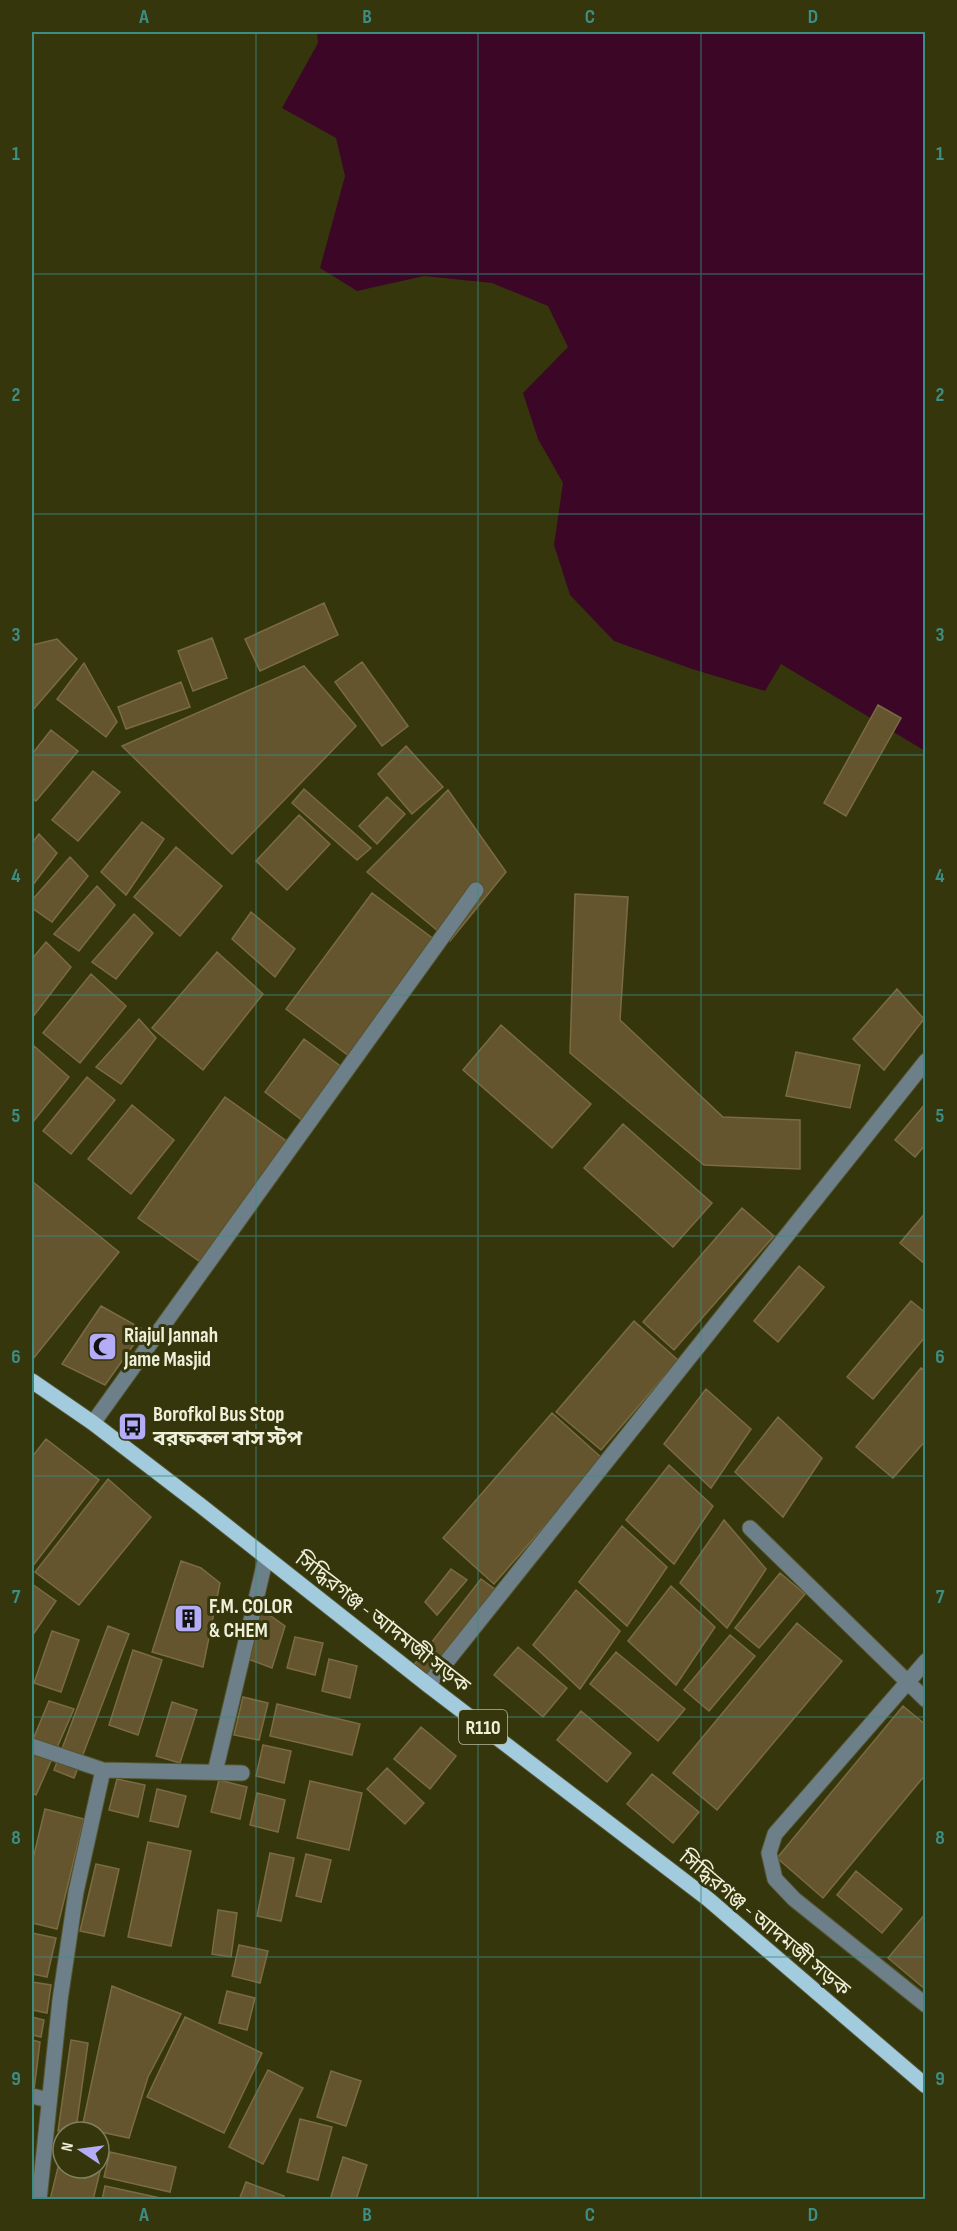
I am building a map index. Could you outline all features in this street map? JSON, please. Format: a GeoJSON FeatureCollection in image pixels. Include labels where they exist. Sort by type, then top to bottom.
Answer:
{"type":"FeatureCollection","features":[{"type":"Feature","properties":{"kind":"main road","name":"সিদ্ধিরগঞ্জ - আদমজী সড়ক"},"geometry":{"type":"LineString","coordinates":[[32,1381],[93,1423],[428,1685],[708,1899],[926,2086]]}},
{"type":"Feature","properties":{"kind":"street"},"geometry":{"type":"LineString","coordinates":[[93,1423],[476,890]]}},
{"type":"Feature","properties":{"kind":"street"},"geometry":{"type":"LineString","coordinates":[[428,1685],[926,1060]]}},
{"type":"Feature","properties":{"kind":"street"},"geometry":{"type":"LineString","coordinates":[[750,1528],[926,1700]]}},
{"type":"Feature","properties":{"kind":"street"},"geometry":{"type":"LineString","coordinates":[[215,1772],[266,1557]]}},
{"type":"Feature","properties":{"kind":"street"},"geometry":{"type":"LineString","coordinates":[[926,1661],[775,1834],[769,1853],[775,1878],[794,1899],[926,2005]]}},
{"type":"Feature","properties":{"kind":"street"},"geometry":{"type":"LineString","coordinates":[[32,1746],[103,1770],[242,1773]]}},
{"type":"Feature","properties":{"kind":"street"},"geometry":{"type":"LineString","coordinates":[[39,2199],[60,2000],[76,1892],[103,1770]]}},
{"type":"Feature","properties":{"kind":"street"},"geometry":{"type":"LineString","coordinates":[[32,2096],[49,2100]]}},
{"type":"Feature","properties":{"kind":"shaded area"},"geometry":{"type":"Polygon","coordinates":[[[317,32],[925,32],[925,751],[781,664],[765,691],[692,669],[614,641],[570,595],[554,545],[563,483],[538,439],[523,393],[568,347],[548,306],[492,283],[424,276],[357,291],[320,268],[345,176],[336,138],[282,108],[318,43],[317,32]]]}},
{"type":"Feature","properties":{"kind":"building"},"geometry":{"type":"Polygon","coordinates":[[[324,603],[338,635],[260,671],[245,639],[324,603]]]}},
{"type":"Feature","properties":{"kind":"building"},"geometry":{"type":"Polygon","coordinates":[[[212,638],[227,678],[193,691],[178,651],[212,638]]]}},
{"type":"Feature","properties":{"kind":"building"},"geometry":{"type":"Polygon","coordinates":[[[57,639],[77,659],[32,711],[32,645],[57,639]]]}},
{"type":"Feature","properties":{"kind":"building"},"geometry":{"type":"Polygon","coordinates":[[[362,662],[408,726],[382,746],[335,682],[362,662]]]}},
{"type":"Feature","properties":{"kind":"building"},"geometry":{"type":"Polygon","coordinates":[[[84,663],[117,722],[106,737],[57,699],[84,663]]]}},
{"type":"Feature","properties":{"kind":"building"},"geometry":{"type":"Polygon","coordinates":[[[304,666],[356,726],[232,854],[122,746],[304,666]]]}},
{"type":"Feature","properties":{"kind":"building"},"geometry":{"type":"Polygon","coordinates":[[[181,682],[190,707],[126,729],[118,707],[181,682]]]}},
{"type":"Feature","properties":{"kind":"building"},"geometry":{"type":"Polygon","coordinates":[[[878,705],[901,718],[846,816],[824,803],[878,705]]]}},
{"type":"Feature","properties":{"kind":"building"},"geometry":{"type":"Polygon","coordinates":[[[51,730],[78,751],[36,801],[32,798],[32,754],[51,730]]]}},
{"type":"Feature","properties":{"kind":"building"},"geometry":{"type":"Polygon","coordinates":[[[406,746],[443,787],[412,814],[378,774],[406,746]]]}},
{"type":"Feature","properties":{"kind":"building"},"geometry":{"type":"Polygon","coordinates":[[[93,771],[120,792],[78,841],[52,820],[93,771]]]}},
{"type":"Feature","properties":{"kind":"building"},"geometry":{"type":"Polygon","coordinates":[[[304,789],[371,848],[357,860],[292,803],[304,789]]]}},
{"type":"Feature","properties":{"kind":"building"},"geometry":{"type":"Polygon","coordinates":[[[448,790],[506,872],[450,941],[367,872],[448,790]]]}},
{"type":"Feature","properties":{"kind":"building"},"geometry":{"type":"Polygon","coordinates":[[[387,797],[405,814],[377,844],[359,826],[387,797]]]}},
{"type":"Feature","properties":{"kind":"building"},"geometry":{"type":"Polygon","coordinates":[[[299,815],[330,844],[287,890],[256,861],[299,815]]]}},
{"type":"Feature","properties":{"kind":"building"},"geometry":{"type":"Polygon","coordinates":[[[142,822],[164,839],[126,895],[101,872],[142,822]]]}},
{"type":"Feature","properties":{"kind":"building"},"geometry":{"type":"Polygon","coordinates":[[[39,834],[57,853],[32,886],[32,843],[39,834]]]}},
{"type":"Feature","properties":{"kind":"building"},"geometry":{"type":"Polygon","coordinates":[[[176,847],[222,886],[180,936],[134,897],[176,847]]]}},
{"type":"Feature","properties":{"kind":"building"},"geometry":{"type":"Polygon","coordinates":[[[70,857],[88,876],[52,922],[32,908],[32,900],[70,857]]]}},
{"type":"Feature","properties":{"kind":"building"},"geometry":{"type":"Polygon","coordinates":[[[97,886],[115,905],[79,951],[54,934],[97,886]]]}},
{"type":"Feature","properties":{"kind":"building"},"geometry":{"type":"Polygon","coordinates":[[[372,893],[443,946],[357,1062],[286,1009],[372,893]]]}},
{"type":"Feature","properties":{"kind":"building"},"geometry":{"type":"Polygon","coordinates":[[[575,894],[628,897],[620,1020],[723,1117],[800,1120],[800,1169],[704,1165],[570,1053],[575,894]]]}},
{"type":"Feature","properties":{"kind":"building"},"geometry":{"type":"Polygon","coordinates":[[[251,912],[295,949],[275,977],[232,939],[251,912]]]}},
{"type":"Feature","properties":{"kind":"building"},"geometry":{"type":"Polygon","coordinates":[[[134,914],[153,933],[116,979],[92,962],[134,914]]]}},
{"type":"Feature","properties":{"kind":"building"},"geometry":{"type":"Polygon","coordinates":[[[46,942],[71,967],[32,1018],[32,959],[46,942]]]}},
{"type":"Feature","properties":{"kind":"building"},"geometry":{"type":"Polygon","coordinates":[[[217,952],[263,994],[203,1070],[152,1028],[217,952]]]}},
{"type":"Feature","properties":{"kind":"building"},"geometry":{"type":"Polygon","coordinates":[[[91,974],[126,1006],[80,1063],[43,1033],[91,974]]]}},
{"type":"Feature","properties":{"kind":"building"},"geometry":{"type":"Polygon","coordinates":[[[897,989],[924,1019],[884,1070],[853,1039],[897,989]]]}},
{"type":"Feature","properties":{"kind":"building"},"geometry":{"type":"Polygon","coordinates":[[[139,1019],[156,1038],[121,1084],[96,1067],[139,1019]]]}},
{"type":"Feature","properties":{"kind":"building"},"geometry":{"type":"Polygon","coordinates":[[[501,1025],[591,1104],[552,1148],[463,1070],[501,1025]]]}},
{"type":"Feature","properties":{"kind":"building"},"geometry":{"type":"Polygon","coordinates":[[[304,1039],[347,1071],[307,1124],[265,1092],[304,1039]]]}},
{"type":"Feature","properties":{"kind":"building"},"geometry":{"type":"Polygon","coordinates":[[[34,1046],[69,1077],[33,1122],[32,1049],[34,1046]]]}},
{"type":"Feature","properties":{"kind":"building"},"geometry":{"type":"Polygon","coordinates":[[[796,1052],[860,1065],[850,1108],[786,1096],[796,1052]]]}},
{"type":"Feature","properties":{"kind":"building"},"geometry":{"type":"Polygon","coordinates":[[[87,1077],[115,1100],[71,1154],[43,1131],[87,1077]]]}},
{"type":"Feature","properties":{"kind":"building"},"geometry":{"type":"Polygon","coordinates":[[[225,1097],[292,1145],[206,1266],[138,1218],[225,1097]]]}},
{"type":"Feature","properties":{"kind":"building"},"geometry":{"type":"Polygon","coordinates":[[[926,1103],[926,1144],[915,1157],[895,1140],[926,1103]]]}},
{"type":"Feature","properties":{"kind":"building"},"geometry":{"type":"Polygon","coordinates":[[[132,1105],[174,1140],[131,1194],[88,1159],[132,1105]]]}},
{"type":"Feature","properties":{"kind":"building"},"geometry":{"type":"Polygon","coordinates":[[[623,1124],[712,1203],[673,1247],[584,1168],[623,1124]]]}},
{"type":"Feature","properties":{"kind":"building"},"geometry":{"type":"Polygon","coordinates":[[[33,1182],[119,1252],[32,1360],[32,1185],[33,1182]]]}},
{"type":"Feature","properties":{"kind":"building"},"geometry":{"type":"Polygon","coordinates":[[[742,1208],[774,1236],[674,1350],[643,1322],[742,1208]]]}},
{"type":"Feature","properties":{"kind":"building"},"geometry":{"type":"Polygon","coordinates":[[[926,1212],[926,1265],[900,1243],[926,1212]]]}},
{"type":"Feature","properties":{"kind":"building"},"geometry":{"type":"Polygon","coordinates":[[[799,1266],[824,1287],[778,1342],[754,1321],[799,1266]]]}},
{"type":"Feature","properties":{"kind":"building"},"geometry":{"type":"Polygon","coordinates":[[[911,1301],[926,1313],[926,1336],[873,1399],[847,1377],[911,1301]]]}},
{"type":"Feature","properties":{"kind":"building","name":"Riajul Jannah Jame Masjid"},"geometry":{"type":"Polygon","coordinates":[[[101,1306],[144,1330],[105,1385],[62,1364],[101,1306]]]}},
{"type":"Feature","properties":{"kind":"building"},"geometry":{"type":"Polygon","coordinates":[[[634,1321],[678,1360],[601,1450],[556,1412],[634,1321]]]}},
{"type":"Feature","properties":{"kind":"building"},"geometry":{"type":"Polygon","coordinates":[[[921,1368],[926,1371],[926,1440],[893,1478],[856,1447],[921,1368]]]}},
{"type":"Feature","properties":{"kind":"building"},"geometry":{"type":"Polygon","coordinates":[[[706,1389],[751,1429],[711,1488],[664,1444],[706,1389]]]}},
{"type":"Feature","properties":{"kind":"building"},"geometry":{"type":"Polygon","coordinates":[[[552,1413],[603,1459],[494,1584],[443,1538],[552,1413]]]}},
{"type":"Feature","properties":{"kind":"building"},"geometry":{"type":"Polygon","coordinates":[[[778,1417],[822,1458],[783,1517],[735,1472],[778,1417]]]}},
{"type":"Feature","properties":{"kind":"building"},"geometry":{"type":"Polygon","coordinates":[[[46,1439],[99,1480],[32,1567],[32,1457],[46,1439]]]}},
{"type":"Feature","properties":{"kind":"building"},"geometry":{"type":"Polygon","coordinates":[[[669,1465],[713,1506],[674,1564],[626,1520],[669,1465]]]}},
{"type":"Feature","properties":{"kind":"building"},"geometry":{"type":"Polygon","coordinates":[[[108,1479],[151,1517],[79,1605],[35,1572],[108,1479]]]}},
{"type":"Feature","properties":{"kind":"building"},"geometry":{"type":"Polygon","coordinates":[[[724,1520],[766,1569],[727,1628],[680,1583],[724,1520]]]}},
{"type":"Feature","properties":{"kind":"building"},"geometry":{"type":"Polygon","coordinates":[[[622,1526],[667,1567],[627,1626],[579,1582],[622,1526]]]}},
{"type":"Feature","properties":{"kind":"building","name":"F.M. COLOR & CHEM"},"geometry":{"type":"Polygon","coordinates":[[[181,1561],[201,1568],[220,1583],[203,1667],[152,1652],[181,1561]]]}},
{"type":"Feature","properties":{"kind":"building"},"geometry":{"type":"Polygon","coordinates":[[[451,1569],[467,1580],[437,1615],[425,1602],[451,1569]]]}},
{"type":"Feature","properties":{"kind":"building"},"geometry":{"type":"Polygon","coordinates":[[[780,1573],[805,1594],[759,1648],[735,1628],[780,1573]]]}},
{"type":"Feature","properties":{"kind":"building"},"geometry":{"type":"Polygon","coordinates":[[[481,1579],[496,1590],[428,1677],[413,1666],[481,1579]]]}},
{"type":"Feature","properties":{"kind":"building"},"geometry":{"type":"Polygon","coordinates":[[[32,1584],[56,1601],[32,1636],[32,1584]]]}},
{"type":"Feature","properties":{"kind":"building"},"geometry":{"type":"Polygon","coordinates":[[[671,1586],[715,1627],[676,1685],[628,1641],[671,1586]]]}},
{"type":"Feature","properties":{"kind":"building"},"geometry":{"type":"Polygon","coordinates":[[[576,1590],[620,1631],[580,1689],[533,1645],[576,1590]]]}},
{"type":"Feature","properties":{"kind":"building"},"geometry":{"type":"Polygon","coordinates":[[[261,1609],[285,1626],[272,1668],[248,1659],[261,1609]]]}},
{"type":"Feature","properties":{"kind":"building"},"geometry":{"type":"Polygon","coordinates":[[[797,1623],[842,1661],[717,1810],[673,1773],[797,1623]]]}},
{"type":"Feature","properties":{"kind":"building"},"geometry":{"type":"Polygon","coordinates":[[[108,1626],[129,1634],[74,1778],[54,1770],[108,1626]]]}},
{"type":"Feature","properties":{"kind":"building"},"geometry":{"type":"Polygon","coordinates":[[[52,1631],[79,1640],[61,1692],[34,1683],[52,1631]]]}},
{"type":"Feature","properties":{"kind":"building"},"geometry":{"type":"Polygon","coordinates":[[[730,1635],[755,1656],[709,1711],[684,1690],[730,1635]]]}},
{"type":"Feature","properties":{"kind":"building"},"geometry":{"type":"Polygon","coordinates":[[[295,1637],[323,1643],[315,1675],[287,1668],[295,1637]]]}},
{"type":"Feature","properties":{"kind":"building"},"geometry":{"type":"Polygon","coordinates":[[[518,1647],[567,1688],[543,1717],[494,1675],[518,1647]]]}},
{"type":"Feature","properties":{"kind":"building"},"geometry":{"type":"Polygon","coordinates":[[[133,1650],[162,1660],[138,1735],[109,1725],[133,1650]]]}},
{"type":"Feature","properties":{"kind":"building"},"geometry":{"type":"Polygon","coordinates":[[[616,1652],[685,1709],[658,1741],[590,1684],[616,1652]]]}},
{"type":"Feature","properties":{"kind":"building"},"geometry":{"type":"Polygon","coordinates":[[[329,1659],[357,1666],[350,1698],[322,1691],[329,1659]]]}},
{"type":"Feature","properties":{"kind":"building"},"geometry":{"type":"Polygon","coordinates":[[[243,1697],[268,1703],[259,1740],[234,1735],[243,1697]]]}},
{"type":"Feature","properties":{"kind":"building"},"geometry":{"type":"Polygon","coordinates":[[[49,1701],[74,1709],[36,1795],[32,1793],[32,1742],[49,1701]]]}},
{"type":"Feature","properties":{"kind":"building"},"geometry":{"type":"Polygon","coordinates":[[[172,1702],[197,1710],[180,1763],[156,1756],[172,1702]]]}},
{"type":"Feature","properties":{"kind":"building"},"geometry":{"type":"Polygon","coordinates":[[[277,1704],[360,1724],[352,1755],[270,1736],[277,1704]]]}},
{"type":"Feature","properties":{"kind":"building"},"geometry":{"type":"Polygon","coordinates":[[[903,1706],[926,1725],[926,1774],[823,1898],[777,1858],[903,1706]]]}},
{"type":"Feature","properties":{"kind":"building"},"geometry":{"type":"Polygon","coordinates":[[[581,1711],[631,1753],[607,1782],[557,1740],[581,1711]]]}},
{"type":"Feature","properties":{"kind":"building"},"geometry":{"type":"Polygon","coordinates":[[[421,1727],[456,1756],[430,1789],[394,1759],[421,1727]]]}},
{"type":"Feature","properties":{"kind":"building"},"geometry":{"type":"Polygon","coordinates":[[[263,1745],[291,1751],[284,1783],[256,1776],[263,1745]]]}},
{"type":"Feature","properties":{"kind":"building"},"geometry":{"type":"Polygon","coordinates":[[[387,1768],[424,1803],[405,1824],[367,1789],[387,1768]]]}},
{"type":"Feature","properties":{"kind":"building"},"geometry":{"type":"Polygon","coordinates":[[[652,1774],[699,1812],[673,1843],[627,1804],[652,1774]]]}},
{"type":"Feature","properties":{"kind":"building"},"geometry":{"type":"Polygon","coordinates":[[[117,1779],[145,1785],[138,1817],[109,1810],[117,1779]]]}},
{"type":"Feature","properties":{"kind":"building"},"geometry":{"type":"Polygon","coordinates":[[[219,1780],[247,1787],[240,1819],[211,1812],[219,1780]]]}},
{"type":"Feature","properties":{"kind":"building"},"geometry":{"type":"Polygon","coordinates":[[[310,1781],[362,1793],[349,1850],[297,1838],[310,1781]]]}},
{"type":"Feature","properties":{"kind":"building"},"geometry":{"type":"Polygon","coordinates":[[[157,1789],[186,1796],[178,1827],[150,1821],[157,1789]]]}},
{"type":"Feature","properties":{"kind":"building"},"geometry":{"type":"Polygon","coordinates":[[[257,1793],[285,1800],[278,1832],[250,1825],[257,1793]]]}},
{"type":"Feature","properties":{"kind":"building"},"geometry":{"type":"Polygon","coordinates":[[[45,1809],[84,1819],[57,1929],[32,1923],[32,1863],[45,1809]]]}},
{"type":"Feature","properties":{"kind":"building"},"geometry":{"type":"Polygon","coordinates":[[[148,1842],[191,1851],[171,1946],[128,1937],[148,1842]]]}},
{"type":"Feature","properties":{"kind":"building"},"geometry":{"type":"Polygon","coordinates":[[[270,1853],[294,1858],[281,1921],[257,1916],[270,1853]]]}},
{"type":"Feature","properties":{"kind":"building"},"geometry":{"type":"Polygon","coordinates":[[[306,1854],[331,1860],[321,1902],[296,1896],[306,1854]]]}},
{"type":"Feature","properties":{"kind":"building"},"geometry":{"type":"Polygon","coordinates":[[[96,1864],[119,1869],[104,1936],[80,1931],[96,1864]]]}},
{"type":"Feature","properties":{"kind":"building"},"geometry":{"type":"Polygon","coordinates":[[[856,1871],[902,1909],[882,1933],[837,1895],[856,1871]]]}},
{"type":"Feature","properties":{"kind":"building"},"geometry":{"type":"Polygon","coordinates":[[[218,1910],[237,1913],[231,1957],[212,1954],[218,1910]]]}},
{"type":"Feature","properties":{"kind":"building"},"geometry":{"type":"Polygon","coordinates":[[[926,1913],[926,1990],[888,1958],[926,1913]]]}},
{"type":"Feature","properties":{"kind":"building"},"geometry":{"type":"Polygon","coordinates":[[[32,1933],[56,1938],[47,1977],[32,1974],[32,1933]]]}},
{"type":"Feature","properties":{"kind":"building"},"geometry":{"type":"Polygon","coordinates":[[[239,1945],[268,1951],[260,1983],[232,1976],[239,1945]]]}},
{"type":"Feature","properties":{"kind":"building"},"geometry":{"type":"Polygon","coordinates":[[[32,1982],[51,1985],[47,2013],[32,2010],[32,1982]]]}},
{"type":"Feature","properties":{"kind":"building"},"geometry":{"type":"Polygon","coordinates":[[[112,1986],[181,2014],[148,2077],[129,2138],[111,2134],[111,2120],[84,2120],[112,1986]]]}},
{"type":"Feature","properties":{"kind":"building"},"geometry":{"type":"Polygon","coordinates":[[[227,1991],[255,1998],[247,2030],[219,2023],[227,1991]]]}},
{"type":"Feature","properties":{"kind":"building"},"geometry":{"type":"Polygon","coordinates":[[[32,2017],[44,2020],[41,2037],[32,2035],[32,2017]]]}},
{"type":"Feature","properties":{"kind":"building"},"geometry":{"type":"Polygon","coordinates":[[[185,2017],[262,2053],[224,2133],[147,2097],[185,2017]]]}},
{"type":"Feature","properties":{"kind":"building"},"geometry":{"type":"Polygon","coordinates":[[[32,2040],[40,2042],[34,2090],[32,2090],[32,2040]]]}},
{"type":"Feature","properties":{"kind":"building"},"geometry":{"type":"Polygon","coordinates":[[[71,2040],[88,2043],[77,2120],[60,2120],[71,2040]]]}},
{"type":"Feature","properties":{"kind":"building"},"geometry":{"type":"Polygon","coordinates":[[[268,2070],[303,2088],[263,2164],[229,2147],[268,2070]]]}},
{"type":"Feature","properties":{"kind":"building"},"geometry":{"type":"Polygon","coordinates":[[[331,2071],[361,2081],[346,2126],[317,2117],[331,2071]]]}},
{"type":"Feature","properties":{"kind":"building"},"geometry":{"type":"Polygon","coordinates":[[[300,2119],[332,2127],[318,2180],[287,2172],[300,2119]]]}},
{"type":"Feature","properties":{"kind":"building"},"geometry":{"type":"Polygon","coordinates":[[[111,2152],[176,2167],[170,2192],[111,2179],[111,2152]]]}},
{"type":"Feature","properties":{"kind":"building"},"geometry":{"type":"Polygon","coordinates":[[[343,2157],[367,2165],[356,2200],[330,2200],[343,2157]]]}},
{"type":"Feature","properties":{"kind":"building"},"geometry":{"type":"Polygon","coordinates":[[[55,2180],[98,2180],[93,2200],[50,2200],[55,2180]]]}},
{"type":"Feature","properties":{"kind":"building"},"geometry":{"type":"Polygon","coordinates":[[[246,2182],[284,2196],[283,2200],[239,2200],[246,2182]]]}},
{"type":"Feature","properties":{"kind":"building"},"geometry":{"type":"Polygon","coordinates":[[[105,2186],[165,2199],[102,2200],[105,2186]]]}},
{"type":"Feature","properties":{"kind":"place","name":"Riajul Jannah Jame Masjid"},"geometry":{"type":"Point","coordinates":[103,1347]}},
{"type":"Feature","properties":{"kind":"place","name":"Borofkol Bus Stop বরফকল বাস স্টপ"},"geometry":{"type":"Point","coordinates":[132,1426]}},
{"type":"Feature","properties":{"kind":"place","name":"F.M. COLOR & CHEM"},"geometry":{"type":"Point","coordinates":[188,1618]}}]}
